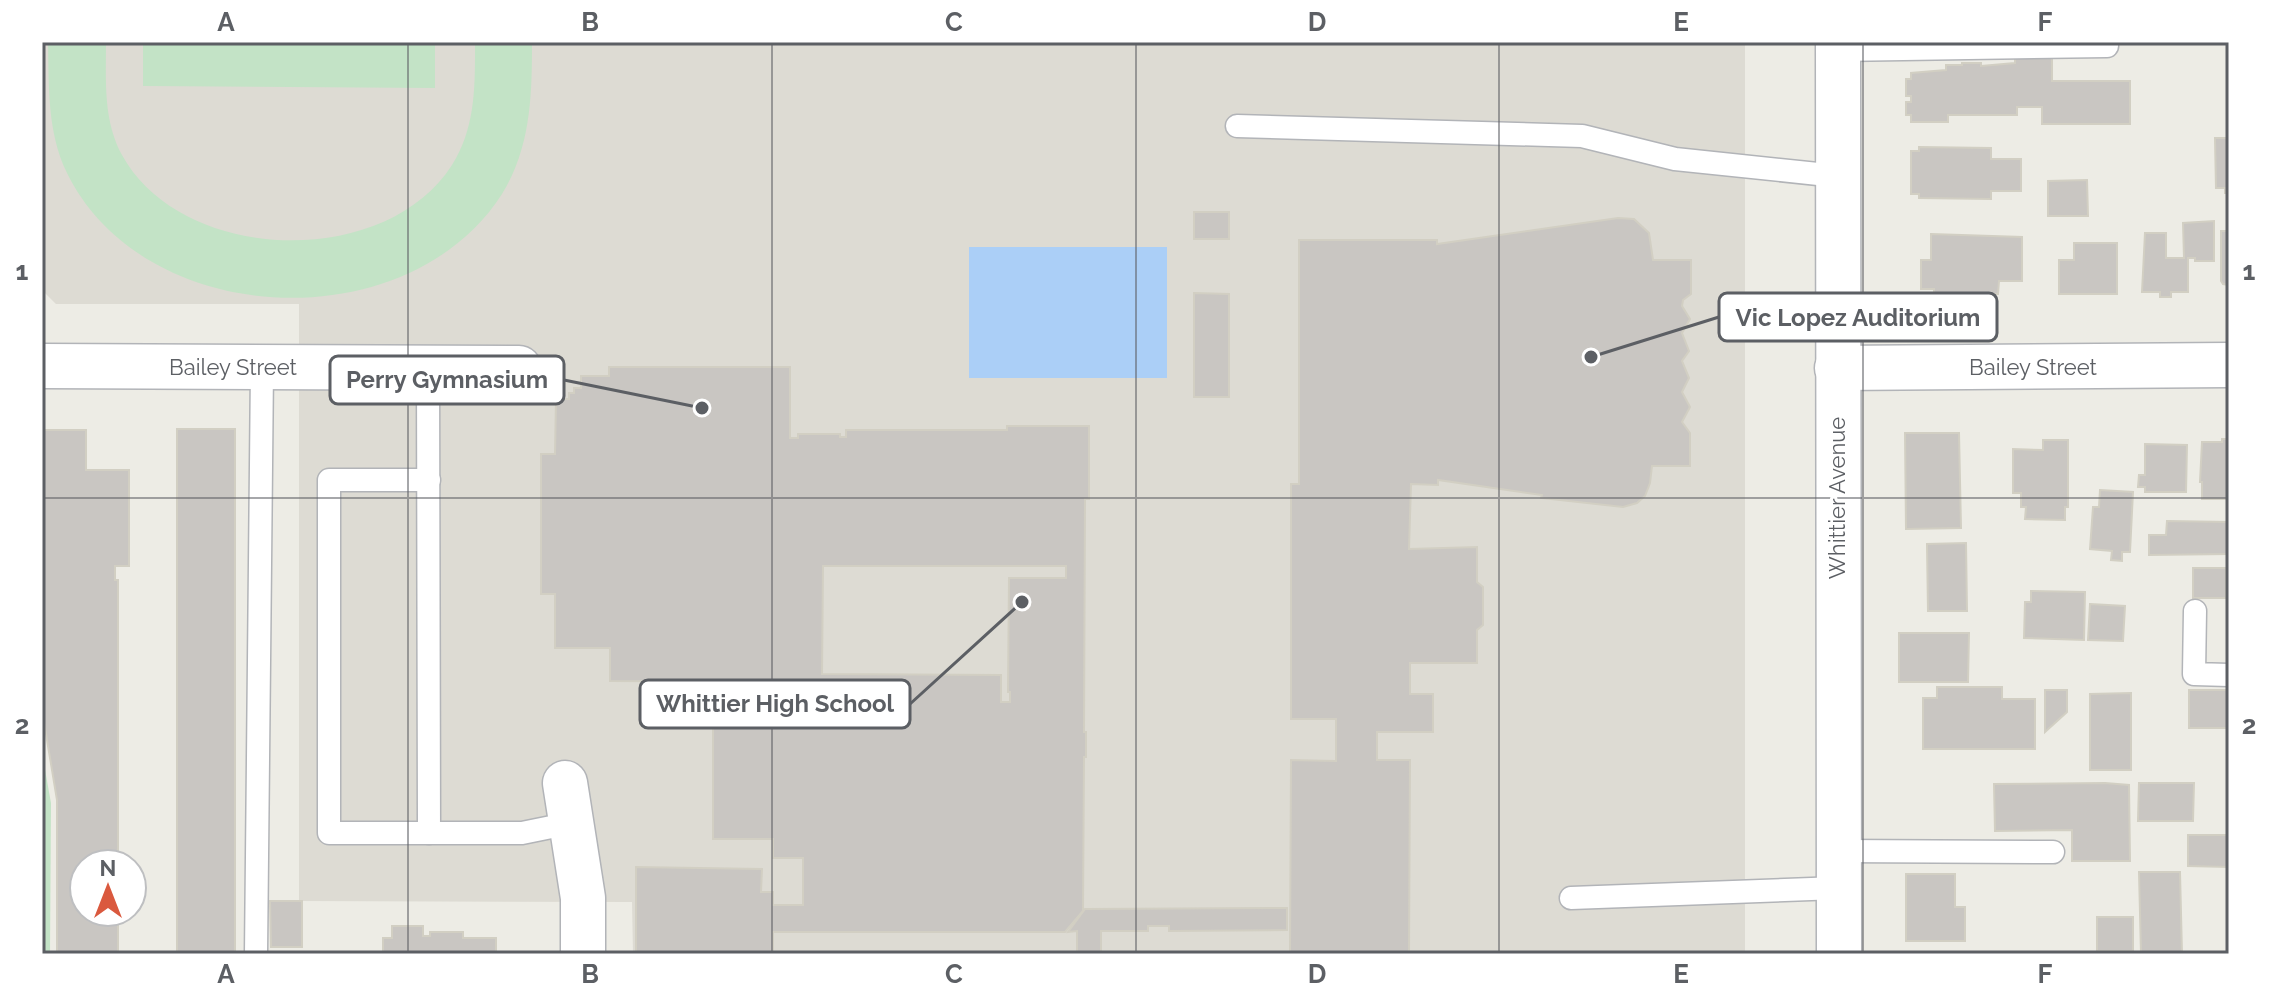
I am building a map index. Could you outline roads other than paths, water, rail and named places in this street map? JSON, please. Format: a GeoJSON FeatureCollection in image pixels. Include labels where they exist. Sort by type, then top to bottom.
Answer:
{"type":"FeatureCollection","features":[{"type":"Feature","properties":{"kind":"street","name":"Whittier Avenue"},"geometry":{"type":"LineString","coordinates":[[1838,46],[1839,954]]}},
{"type":"Feature","properties":{"kind":"street","name":"Bailey Street"},"geometry":{"type":"LineString","coordinates":[[1837,368],[2229,365]]}},
{"type":"Feature","properties":{"kind":"street","name":"Bailey Street"},"geometry":{"type":"LineString","coordinates":[[42,366],[519,368]]}},
{"type":"Feature","properties":{"kind":"street"},"geometry":{"type":"LineString","coordinates":[[568,803],[583,898],[583,954]]}},
{"type":"Feature","properties":{"kind":"lane"},"geometry":{"type":"LineString","coordinates":[[1838,46],[2107,46]]}},
{"type":"Feature","properties":{"kind":"lane"},"geometry":{"type":"LineString","coordinates":[[1237,126],[1582,136],[1675,159],[1837,176]]}},
{"type":"Feature","properties":{"kind":"lane"},"geometry":{"type":"LineString","coordinates":[[256,954],[262,368]]}},
{"type":"Feature","properties":{"kind":"lane"},"geometry":{"type":"LineString","coordinates":[[428,368],[429,833]]}},
{"type":"Feature","properties":{"kind":"lane"},"geometry":{"type":"LineString","coordinates":[[429,480],[329,480],[329,833],[522,833],[568,803]]}},
{"type":"Feature","properties":{"kind":"lane"},"geometry":{"type":"LineString","coordinates":[[2195,611],[2194,674],[2229,675]]}},
{"type":"Feature","properties":{"kind":"lane"},"geometry":{"type":"LineString","coordinates":[[1571,898],[1838,870],[2053,852]]}},
{"type":"Feature","properties":{"kind":"water"},"geometry":{"type":"Polygon","coordinates":[[[969,247],[1167,247],[1167,378],[969,378],[969,247]]]}},
{"type":"Feature","properties":{"kind":"place","name":"Vic Lopez Auditorium"},"geometry":{"type":"Point","coordinates":[1591,357]}},
{"type":"Feature","properties":{"kind":"place","name":"Perry Gymnasium"},"geometry":{"type":"Point","coordinates":[702,408]}},
{"type":"Feature","properties":{"kind":"place","name":"Whittier High School"},"geometry":{"type":"Point","coordinates":[1022,602]}}]}
